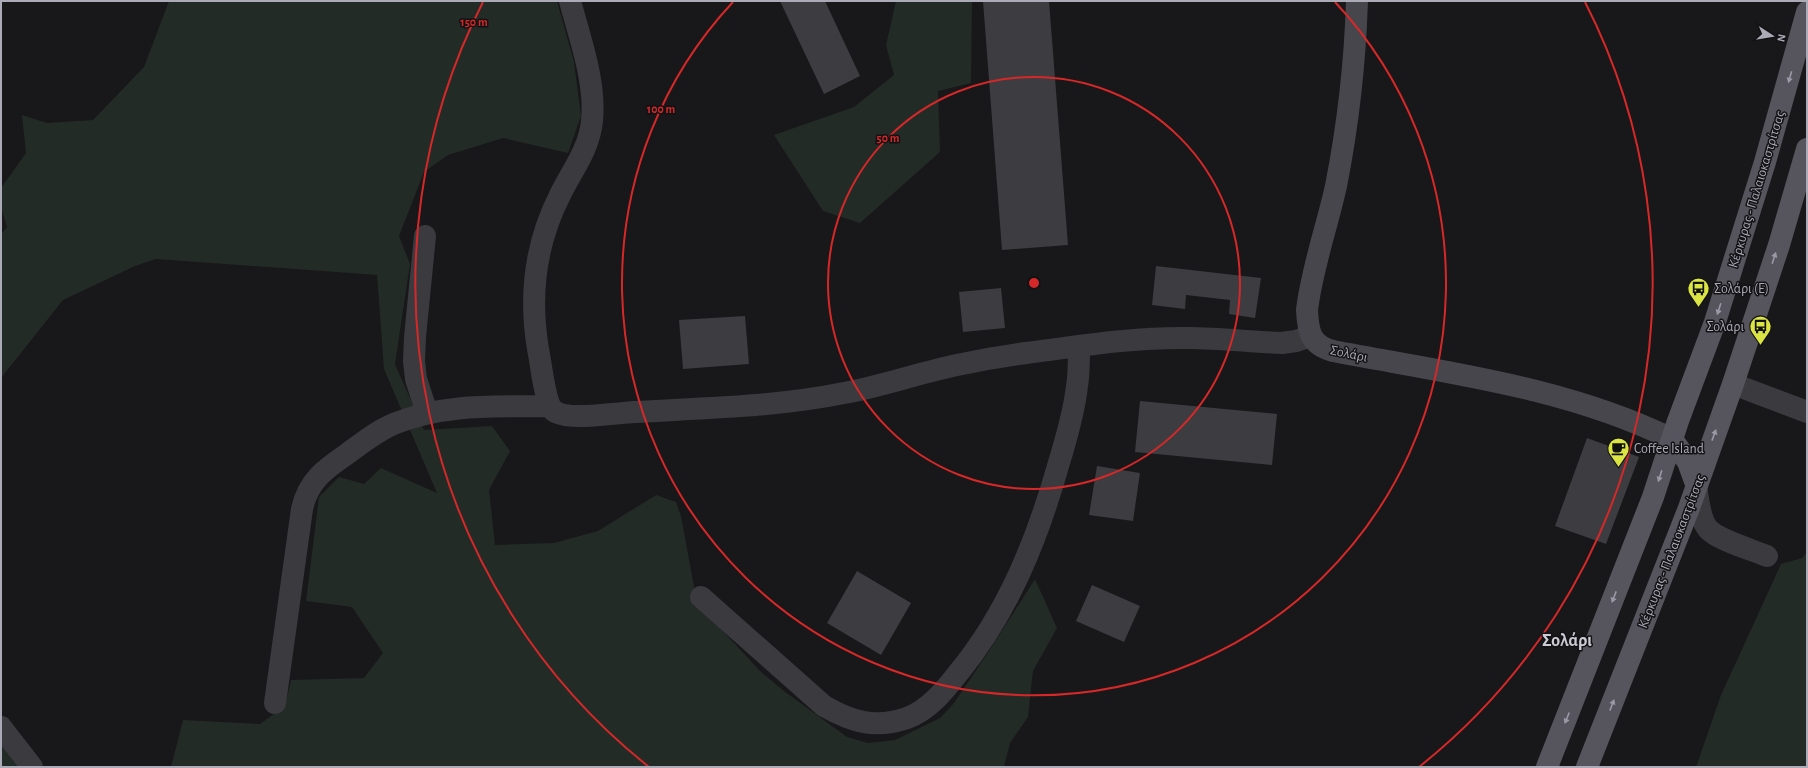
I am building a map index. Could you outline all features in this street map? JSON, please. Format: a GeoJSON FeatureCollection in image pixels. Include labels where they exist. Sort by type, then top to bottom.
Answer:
{"type":"FeatureCollection","features":[{"type":"Feature","properties":{"kind":"main road","name":"Κέρκυρας - Παλαιοκαστρίτσας"},"geometry":{"type":"LineString","coordinates":[[1547,767],[1653,496],[1672,439],[1715,322],[1769,148],[1807,12]]}},
{"type":"Feature","properties":{"kind":"main road","name":"Κέρκυρας - Παλαιοκαστρίτσας"},"geometry":{"type":"LineString","coordinates":[[1587,767],[1689,508],[1696,484],[1733,384],[1806,154]]}},
{"type":"Feature","properties":{"kind":"main road"},"geometry":{"type":"LineString","coordinates":[[1672,439],[1688,462],[1696,484]]}},
{"type":"Feature","properties":{"kind":"street"},"geometry":{"type":"LineString","coordinates":[[570,1],[592,86],[593,105],[591,128],[586,147],[563,188],[547,223],[534,288],[533,314],[550,406],[558,413],[564,415],[772,403],[845,393],[957,364],[993,358],[1138,340],[1171,338],[1290,343],[1311,336],[1308,325],[1308,300],[1336,185],[1347,124],[1352,79],[1357,1]]}},
{"type":"Feature","properties":{"kind":"street"},"geometry":{"type":"LineString","coordinates":[[425,236],[414,361],[416,380],[427,413]]}},
{"type":"Feature","properties":{"kind":"street","name":"Σολάρι"},"geometry":{"type":"LineString","coordinates":[[1311,336],[1320,346],[1333,351],[1486,379],[1539,391],[1588,405],[1672,439]]}},
{"type":"Feature","properties":{"kind":"street"},"geometry":{"type":"LineString","coordinates":[[701,597],[824,706],[845,718],[866,723],[888,723],[908,718],[926,708],[946,688],[973,655],[994,623],[1021,570],[1049,497],[1065,444],[1077,387],[1079,347]]}},
{"type":"Feature","properties":{"kind":"street"},"geometry":{"type":"LineString","coordinates":[[1733,384],[1807,412]]}},
{"type":"Feature","properties":{"kind":"street"},"geometry":{"type":"LineString","coordinates":[[275,704],[302,509],[308,489],[320,473],[371,437],[395,424],[427,413],[450,408],[550,406]]}},
{"type":"Feature","properties":{"kind":"street"},"geometry":{"type":"LineString","coordinates":[[1696,484],[1702,516],[1708,528],[1719,536],[1767,556]]}},
{"type":"Feature","properties":{"kind":"street"},"geometry":{"type":"LineString","coordinates":[[1,727],[32,767]]}},
{"type":"Feature","properties":{"kind":"shaded area"},"geometry":{"type":"Polygon","coordinates":[[[169,1],[557,1],[574,62],[581,116],[568,153],[503,138],[448,155],[424,172],[399,236],[410,264],[395,364],[424,430],[492,426],[510,451],[489,490],[495,545],[554,543],[598,531],[656,495],[676,502],[681,516],[697,603],[761,672],[784,691],[847,737],[868,743],[895,740],[940,718],[954,703],[1035,579],[1057,628],[1033,671],[1028,717],[1010,743],[1004,767],[171,767],[183,720],[260,724],[285,706],[291,680],[364,678],[383,653],[352,607],[306,601],[319,497],[339,477],[364,484],[381,468],[437,493],[384,369],[377,275],[156,259],[135,266],[63,300],[1,378],[1,234],[7,227],[1,207],[1,188],[26,153],[22,115],[47,123],[93,120],[144,67],[169,1]]]}},
{"type":"Feature","properties":{"kind":"shaded area"},"geometry":{"type":"Polygon","coordinates":[[[896,1],[972,1],[971,83],[938,91],[940,152],[860,223],[823,211],[774,135],[854,107],[894,75],[886,45],[896,1]]]}},
{"type":"Feature","properties":{"kind":"shaded area"},"geometry":{"type":"Polygon","coordinates":[[[1807,552],[1807,767],[1696,767],[1721,695],[1781,564],[1802,558],[1807,552]]]}},
{"type":"Feature","properties":{"kind":"shaded area"},"geometry":{"type":"Polygon","coordinates":[[[1,738],[22,767],[1,767],[1,738]]]}},
{"type":"Feature","properties":{"kind":"building"},"geometry":{"type":"Polygon","coordinates":[[[780,1],[825,1],[860,76],[824,94],[780,1]]]}},
{"type":"Feature","properties":{"kind":"building"},"geometry":{"type":"Polygon","coordinates":[[[983,1],[1049,1],[1068,245],[1002,250],[983,1]]]}},
{"type":"Feature","properties":{"kind":"building"},"geometry":{"type":"Polygon","coordinates":[[[1156,266],[1261,278],[1255,318],[1229,314],[1230,300],[1186,295],[1185,309],[1152,305],[1156,266]]]}},
{"type":"Feature","properties":{"kind":"building"},"geometry":{"type":"Polygon","coordinates":[[[1001,288],[1005,328],[963,332],[959,292],[1001,288]]]}},
{"type":"Feature","properties":{"kind":"building"},"geometry":{"type":"Polygon","coordinates":[[[745,316],[749,364],[683,369],[679,320],[745,316]]]}},
{"type":"Feature","properties":{"kind":"building"},"geometry":{"type":"Polygon","coordinates":[[[1140,401],[1277,414],[1272,465],[1135,452],[1140,401]]]}},
{"type":"Feature","properties":{"kind":"building"},"geometry":{"type":"Polygon","coordinates":[[[1587,438],[1639,457],[1606,544],[1555,526],[1587,438]]]}},
{"type":"Feature","properties":{"kind":"building"},"geometry":{"type":"Polygon","coordinates":[[[1097,466],[1140,473],[1133,521],[1089,515],[1097,466]]]}},
{"type":"Feature","properties":{"kind":"building"},"geometry":{"type":"Polygon","coordinates":[[[857,571],[911,603],[881,655],[827,623],[857,571]]]}},
{"type":"Feature","properties":{"kind":"building"},"geometry":{"type":"Polygon","coordinates":[[[1092,585],[1140,606],[1124,642],[1076,621],[1092,585]]]}},
{"type":"Feature","properties":{"kind":"place","name":"Σολάρι (E)"},"geometry":{"type":"Point","coordinates":[1699,308]}},
{"type":"Feature","properties":{"kind":"place","name":"Σολάρι"},"geometry":{"type":"Point","coordinates":[1760,346]}},
{"type":"Feature","properties":{"kind":"place","name":"Coffee Island"},"geometry":{"type":"Point","coordinates":[1619,468]}},
{"type":"Feature","properties":{"kind":"district","name":"Σολάρι"},"geometry":{"type":"Point","coordinates":[1567,640]}}]}
